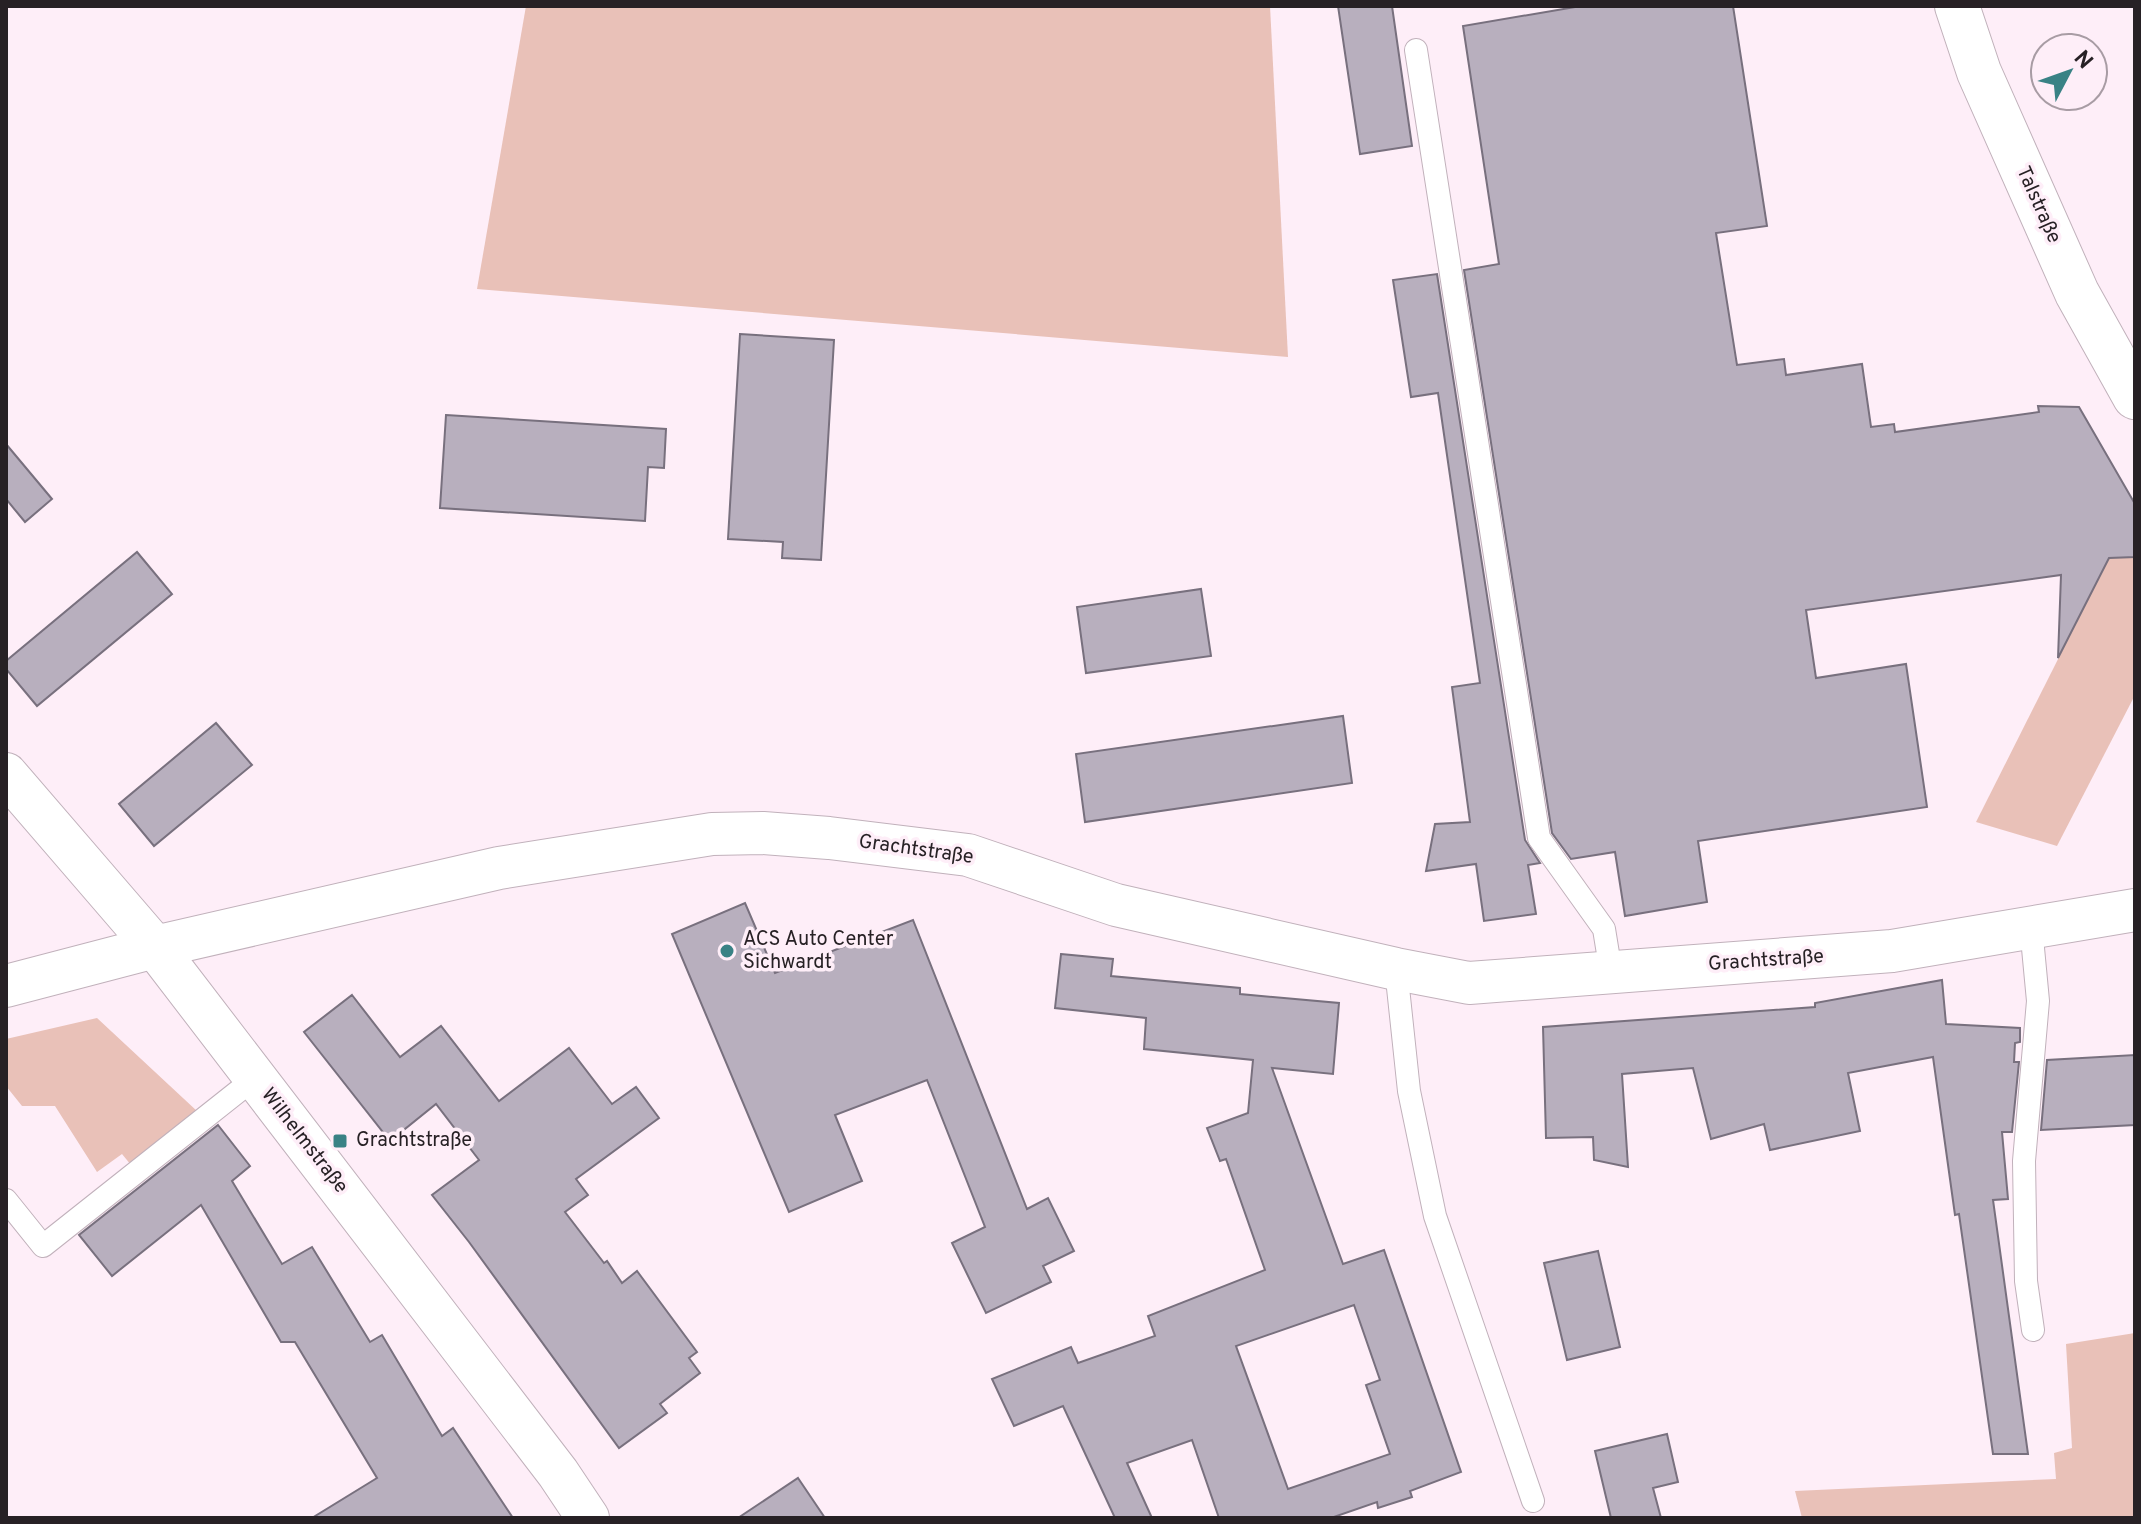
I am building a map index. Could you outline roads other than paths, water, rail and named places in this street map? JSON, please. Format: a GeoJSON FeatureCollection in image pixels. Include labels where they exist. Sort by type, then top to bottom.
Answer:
{"type":"FeatureCollection","features":[{"type":"Feature","properties":{"kind":"main road","name":"Talstraße"},"geometry":{"type":"LineString","coordinates":[[1957,6],[1979,72],[2077,293],[2135,397]]}},
{"type":"Feature","properties":{"kind":"street","name":"Wilhelmstraße"},"geometry":{"type":"LineString","coordinates":[[6,774],[155,947],[558,1473],[588,1518]]}},
{"type":"Feature","properties":{"kind":"street","name":"Grachtstraße"},"geometry":{"type":"LineString","coordinates":[[6,986],[155,947],[499,868],[712,834],[763,833],[829,838],[968,855],[1116,905],[1469,983],[1892,951],[2135,910]]}},
{"type":"Feature","properties":{"kind":"lane"},"geometry":{"type":"LineString","coordinates":[[1416,50],[1539,838],[1604,929],[1611,972]]}},
{"type":"Feature","properties":{"kind":"lane"},"geometry":{"type":"LineString","coordinates":[[2031,927],[2038,1001],[2024,1161],[2026,1281],[2033,1330]]}},
{"type":"Feature","properties":{"kind":"lane"},"geometry":{"type":"LineString","coordinates":[[1396,969],[1409,1091],[1435,1216],[1533,1501]]}},
{"type":"Feature","properties":{"kind":"lane"},"geometry":{"type":"LineString","coordinates":[[6,1200],[43,1246],[255,1078]]}},
{"type":"Feature","properties":{"kind":"place","name":"ACS Auto Center Sichwardt"},"geometry":{"type":"Point","coordinates":[727,951]}},
{"type":"Feature","properties":{"kind":"place","name":"Grachtstraße"},"geometry":{"type":"Point","coordinates":[340,1141]}}]}
